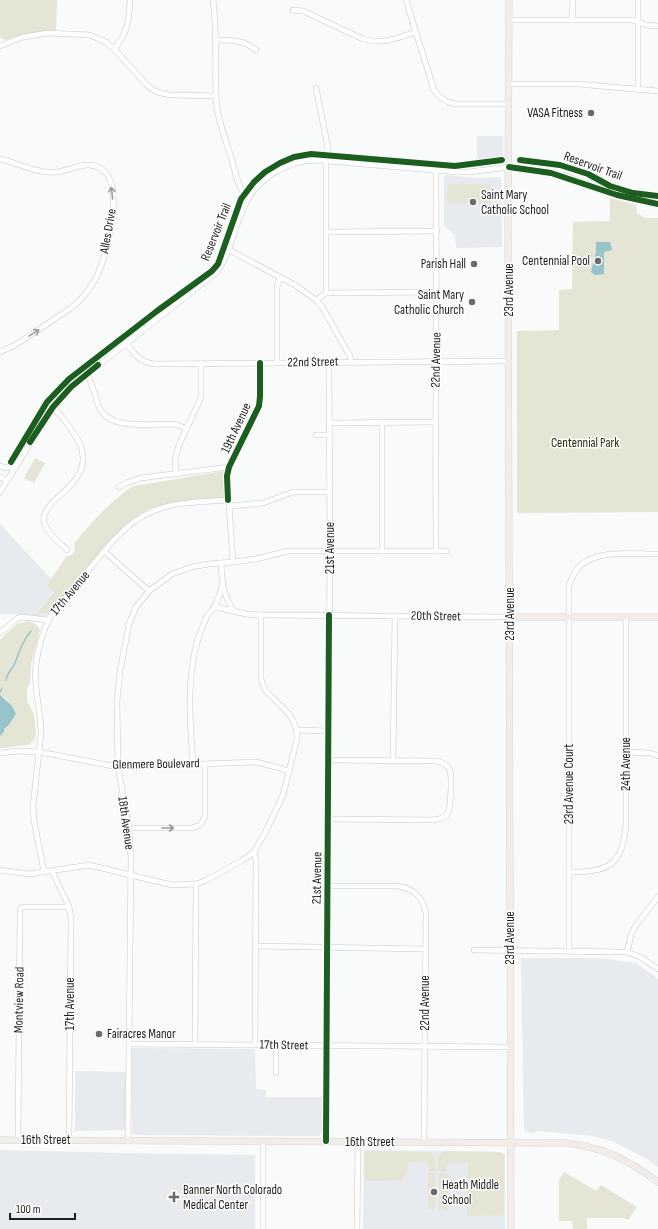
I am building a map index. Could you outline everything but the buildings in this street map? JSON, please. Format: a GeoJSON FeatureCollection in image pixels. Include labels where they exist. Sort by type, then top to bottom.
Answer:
{"type":"FeatureCollection","features":[{"type":"Feature","properties":{"kind":"main road","name":"23rd Avenue"},"geometry":{"type":"LineString","coordinates":[[509,0],[511,1229]]}},
{"type":"Feature","properties":{"kind":"main road","name":"20th Street"},"geometry":{"type":"LineString","coordinates":[[510,617],[658,617]]}},
{"type":"Feature","properties":{"kind":"main road","name":"16th Street"},"geometry":{"type":"LineString","coordinates":[[0,1140],[566,1143],[589,1147],[619,1157],[633,1164],[658,1182]]}},
{"type":"Feature","properties":{"kind":"street"},"geometry":{"type":"LineString","coordinates":[[114,49],[121,42],[128,27],[130,0]]}},
{"type":"Feature","properties":{"kind":"street"},"geometry":{"type":"LineString","coordinates":[[213,0],[216,40],[216,96],[219,115],[235,173],[242,193],[248,199]]}},
{"type":"Feature","properties":{"kind":"street"},"geometry":{"type":"LineString","coordinates":[[406,0],[434,90],[442,100],[455,104],[509,104]]}},
{"type":"Feature","properties":{"kind":"street"},"geometry":{"type":"LineString","coordinates":[[572,20],[573,0]]}},
{"type":"Feature","properties":{"kind":"street"},"geometry":{"type":"LineString","coordinates":[[638,0],[638,89]]}},
{"type":"Feature","properties":{"kind":"street"},"geometry":{"type":"LineString","coordinates":[[293,10],[303,11],[372,42],[380,43],[415,32]]}},
{"type":"Feature","properties":{"kind":"street"},"geometry":{"type":"LineString","coordinates":[[510,20],[632,20],[647,25],[658,26]]}},
{"type":"Feature","properties":{"kind":"street"},"geometry":{"type":"LineString","coordinates":[[0,46],[30,35],[55,33],[90,36],[106,42],[148,86],[157,92],[170,95],[216,96]]}},
{"type":"Feature","properties":{"kind":"street"},"geometry":{"type":"LineString","coordinates":[[216,40],[248,43],[256,50]]}},
{"type":"Feature","properties":{"kind":"street"},"geometry":{"type":"LineString","coordinates":[[509,84],[578,84],[658,91]]}},
{"type":"Feature","properties":{"kind":"street"},"geometry":{"type":"LineString","coordinates":[[316,88],[328,148],[326,161],[326,293]]}},
{"type":"Feature","properties":{"kind":"street","name":"Alles Drive"},"geometry":{"type":"LineString","coordinates":[[0,160],[39,171],[58,172],[90,165],[102,170],[108,176],[111,182],[113,201],[106,249],[96,278],[78,302],[54,321],[17,344],[0,352]]}},
{"type":"Feature","properties":{"kind":"street"},"geometry":{"type":"LineString","coordinates":[[0,492],[53,407],[71,387],[217,272],[229,250],[248,199],[260,184],[276,171],[293,163],[309,160],[462,172],[509,167],[551,173],[572,178],[617,194],[658,204]]}},
{"type":"Feature","properties":{"kind":"street","name":"22nd Avenue"},"geometry":{"type":"LineString","coordinates":[[436,170],[436,551]]}},
{"type":"Feature","properties":{"kind":"street"},"geometry":{"type":"LineString","coordinates":[[327,232],[437,231]]}},
{"type":"Feature","properties":{"kind":"street"},"geometry":{"type":"LineString","coordinates":[[229,250],[300,288],[316,300],[323,308],[350,356],[351,362]]}},
{"type":"Feature","properties":{"kind":"street"},"geometry":{"type":"LineString","coordinates":[[277,363],[277,287],[280,277]]}},
{"type":"Feature","properties":{"kind":"street"},"geometry":{"type":"LineString","coordinates":[[316,300],[326,293],[437,292]]}},
{"type":"Feature","properties":{"kind":"street","name":"22nd Street"},"geometry":{"type":"LineString","coordinates":[[126,343],[138,357],[148,363],[201,364],[509,361]]}},
{"type":"Feature","properties":{"kind":"street","name":"21st Avenue"},"geometry":{"type":"LineString","coordinates":[[326,1141],[330,551],[329,362]]}},
{"type":"Feature","properties":{"kind":"street","name":"19th Avenue"},"geometry":{"type":"LineString","coordinates":[[232,562],[227,476],[229,468],[259,406],[260,363]]}},
{"type":"Feature","properties":{"kind":"street"},"geometry":{"type":"LineString","coordinates":[[176,474],[176,454],[201,397],[201,364]]}},
{"type":"Feature","properties":{"kind":"street"},"geometry":{"type":"LineString","coordinates":[[87,374],[93,386],[101,411],[112,421],[123,424],[172,424],[186,429]]}},
{"type":"Feature","properties":{"kind":"street"},"geometry":{"type":"LineString","coordinates":[[53,407],[76,436],[81,448],[82,456],[82,464],[76,480],[48,506],[44,517],[45,525],[49,533],[67,550]]}},
{"type":"Feature","properties":{"kind":"street"},"geometry":{"type":"LineString","coordinates":[[329,423],[435,422]]}},
{"type":"Feature","properties":{"kind":"street"},"geometry":{"type":"LineString","coordinates":[[382,423],[382,551]]}},
{"type":"Feature","properties":{"kind":"street"},"geometry":{"type":"LineString","coordinates":[[316,435],[329,435]]}},
{"type":"Feature","properties":{"kind":"street"},"geometry":{"type":"LineString","coordinates":[[0,466],[5,468],[16,466]]}},
{"type":"Feature","properties":{"kind":"street"},"geometry":{"type":"LineString","coordinates":[[119,487],[133,480],[229,468]]}},
{"type":"Feature","properties":{"kind":"street"},"geometry":{"type":"LineString","coordinates":[[0,477],[7,480]]}},
{"type":"Feature","properties":{"kind":"street","name":"17th Avenue"},"geometry":{"type":"LineString","coordinates":[[44,872],[34,821],[33,806],[40,752],[41,724],[35,688],[35,675],[37,656],[48,620],[123,531],[134,521],[153,511],[176,504],[263,503],[292,492],[330,492]]}},
{"type":"Feature","properties":{"kind":"street","name":"18th Avenue"},"geometry":{"type":"LineString","coordinates":[[128,1140],[131,874],[129,828],[118,767],[117,701],[125,641],[134,612],[149,591],[165,578],[183,569],[199,565],[256,559],[288,551],[446,551]]}},
{"type":"Feature","properties":{"kind":"street"},"geometry":{"type":"LineString","coordinates":[[105,552],[149,591]]}},
{"type":"Feature","properties":{"kind":"street","name":"23rd Avenue Court"},"geometry":{"type":"LineString","coordinates":[[569,951],[569,585],[573,575],[579,567],[592,558],[604,555],[658,554]]}},
{"type":"Feature","properties":{"kind":"street"},"geometry":{"type":"LineString","coordinates":[[221,563],[222,586],[227,600],[233,610]]}},
{"type":"Feature","properties":{"kind":"street"},"geometry":{"type":"LineString","coordinates":[[193,764],[189,715],[193,662],[203,625],[208,615],[215,607],[222,586]]}},
{"type":"Feature","properties":{"kind":"street","name":"20th Street"},"geometry":{"type":"LineString","coordinates":[[215,607],[246,614],[261,615],[510,617]]}},
{"type":"Feature","properties":{"kind":"street"},"geometry":{"type":"LineString","coordinates":[[0,870],[29,874],[89,865],[172,885],[196,884],[220,873],[254,852],[268,829],[283,795],[297,739],[297,730],[294,721],[262,686],[261,615]]}},
{"type":"Feature","properties":{"kind":"street"},"geometry":{"type":"LineString","coordinates":[[393,760],[395,616]]}},
{"type":"Feature","properties":{"kind":"street"},"geometry":{"type":"LineString","coordinates":[[0,633],[18,618],[22,617],[48,620]]}},
{"type":"Feature","properties":{"kind":"street","name":"24th Avenue"},"geometry":{"type":"LineString","coordinates":[[569,872],[588,872],[604,868],[616,859],[625,841],[626,617]]}},
{"type":"Feature","properties":{"kind":"street"},"geometry":{"type":"LineString","coordinates":[[297,730],[328,731]]}},
{"type":"Feature","properties":{"kind":"street","name":"Glenmere Boulevard"},"geometry":{"type":"LineString","coordinates":[[0,753],[18,751],[40,752],[118,767],[152,767],[256,762],[276,766],[288,771]]}},
{"type":"Feature","properties":{"kind":"street"},"geometry":{"type":"LineString","coordinates":[[626,752],[650,753],[658,756]]}},
{"type":"Feature","properties":{"kind":"street"},"geometry":{"type":"LineString","coordinates":[[328,760],[436,761],[442,762],[450,773],[450,806],[446,816],[438,819],[328,819]]}},
{"type":"Feature","properties":{"kind":"street"},"geometry":{"type":"LineString","coordinates":[[129,828],[192,828],[200,826],[204,817],[205,764]]}},
{"type":"Feature","properties":{"kind":"street"},"geometry":{"type":"LineString","coordinates":[[254,852],[256,861],[255,1044]]}},
{"type":"Feature","properties":{"kind":"street","name":"17th Avenue"},"geometry":{"type":"LineString","coordinates":[[52,871],[69,907],[71,919],[69,1140]]}},
{"type":"Feature","properties":{"kind":"street"},"geometry":{"type":"LineString","coordinates":[[195,1044],[196,884]]}},
{"type":"Feature","properties":{"kind":"street","name":"22nd Avenue"},"geometry":{"type":"LineString","coordinates":[[328,886],[391,886],[410,889],[422,901],[426,913],[424,1142]]}},
{"type":"Feature","properties":{"kind":"street"},"geometry":{"type":"LineString","coordinates":[[627,952],[631,935],[636,925],[658,897]]}},
{"type":"Feature","properties":{"kind":"street","name":"Montview Road"},"geometry":{"type":"LineString","coordinates":[[18,1140],[20,911],[21,908],[24,907],[69,907]]}},
{"type":"Feature","properties":{"kind":"street"},"geometry":{"type":"LineString","coordinates":[[256,946],[425,949]]}},
{"type":"Feature","properties":{"kind":"street"},"geometry":{"type":"LineString","coordinates":[[474,950],[627,952],[640,957],[658,969]]}},
{"type":"Feature","properties":{"kind":"street","name":"17th Street"},"geometry":{"type":"LineString","coordinates":[[129,1044],[511,1047]]}},
{"type":"Feature","properties":{"kind":"street"},"geometry":{"type":"LineString","coordinates":[[276,1045],[276,1073]]}},
{"type":"Feature","properties":{"kind":"street"},"geometry":{"type":"LineString","coordinates":[[263,1141],[263,1229]]}},
{"type":"Feature","properties":{"kind":"street"},"geometry":{"type":"LineString","coordinates":[[357,1229],[358,1142]]}},
{"type":"Feature","properties":{"kind":"shaded area"},"geometry":{"type":"Polygon","coordinates":[[[477,136],[503,136],[503,162],[477,165],[477,136]]]}},
{"type":"Feature","properties":{"kind":"shaded area","name":"Saint Mary Catholic School"},"geometry":{"type":"Polygon","coordinates":[[[445,175],[477,178],[501,177],[502,247],[456,248],[455,235],[444,225],[445,175]]]}},
{"type":"Feature","properties":{"kind":"shaded area"},"geometry":{"type":"Polygon","coordinates":[[[0,524],[51,579],[47,585],[54,591],[36,612],[51,613],[48,615],[0,614],[0,524]]]}},
{"type":"Feature","properties":{"kind":"shaded area"},"geometry":{"type":"Polygon","coordinates":[[[521,958],[600,958],[636,963],[658,979],[658,1167],[647,1159],[614,1142],[593,1136],[538,1131],[531,1133],[524,1130],[521,958]]]}},
{"type":"Feature","properties":{"kind":"shaded area"},"geometry":{"type":"Polygon","coordinates":[[[132,1048],[255,1049],[256,1089],[266,1090],[266,1097],[322,1097],[322,1133],[319,1136],[136,1135],[132,1133],[132,1048]]]}},
{"type":"Feature","properties":{"kind":"shaded area"},"geometry":{"type":"Polygon","coordinates":[[[75,1071],[126,1072],[125,1130],[75,1131],[75,1071]]]}},
{"type":"Feature","properties":{"kind":"shaded area"},"geometry":{"type":"Polygon","coordinates":[[[0,1150],[255,1155],[255,1229],[0,1229],[0,1150]]]}},
{"type":"Feature","properties":{"kind":"shaded area","name":"Heath Middle School"},"geometry":{"type":"Polygon","coordinates":[[[364,1150],[500,1152],[505,1154],[505,1229],[363,1229],[364,1150]]]}},
{"type":"Feature","properties":{"kind":"green space"},"geometry":{"type":"Polygon","coordinates":[[[0,0],[57,0],[56,31],[18,36],[5,40],[0,37],[0,0]]]}},
{"type":"Feature","properties":{"kind":"green space"},"geometry":{"type":"Polygon","coordinates":[[[448,184],[491,184],[491,203],[447,203],[448,184]]]}},
{"type":"Feature","properties":{"kind":"green space","name":"Centennial Park"},"geometry":{"type":"Polygon","coordinates":[[[610,198],[636,205],[637,213],[645,218],[658,218],[658,512],[517,513],[517,331],[559,330],[559,290],[572,289],[573,222],[610,221],[610,198]]]}},
{"type":"Feature","properties":{"kind":"green space"},"geometry":{"type":"Polygon","coordinates":[[[35,458],[45,463],[34,483],[24,478],[35,458]]]}},
{"type":"Feature","properties":{"kind":"green space"},"geometry":{"type":"Polygon","coordinates":[[[224,471],[226,499],[174,502],[149,509],[142,513],[124,527],[51,613],[36,613],[54,592],[47,585],[66,557],[75,551],[74,544],[86,529],[118,497],[134,486],[224,471]]]}},
{"type":"Feature","properties":{"kind":"green space"},"geometry":{"type":"Polygon","coordinates":[[[29,621],[37,625],[40,630],[31,664],[30,683],[27,689],[27,702],[34,714],[36,734],[35,738],[28,745],[0,748],[0,736],[13,717],[16,716],[6,699],[0,695],[0,640],[17,624],[29,621]]]}},
{"type":"Feature","properties":{"kind":"green space"},"geometry":{"type":"Polygon","coordinates":[[[364,1151],[431,1152],[435,1158],[436,1171],[429,1171],[429,1162],[409,1162],[407,1171],[402,1180],[365,1181],[364,1151]]]}},
{"type":"Feature","properties":{"kind":"green space"},"geometry":{"type":"Polygon","coordinates":[[[444,1151],[500,1152],[504,1155],[504,1215],[467,1216],[468,1163],[447,1163],[446,1172],[438,1171],[438,1157],[444,1151]]]}},
{"type":"Feature","properties":{"kind":"green space"},"geometry":{"type":"Polygon","coordinates":[[[564,1172],[596,1191],[601,1185],[637,1207],[628,1220],[623,1218],[587,1218],[587,1229],[573,1229],[572,1221],[559,1221],[559,1180],[564,1172]]]}},
{"type":"Feature","properties":{"kind":"green space"},"geometry":{"type":"Polygon","coordinates":[[[428,1173],[435,1173],[435,1209],[428,1209],[428,1173]]]}},
{"type":"Feature","properties":{"kind":"green space"},"geometry":{"type":"Polygon","coordinates":[[[439,1173],[448,1174],[448,1211],[439,1209],[439,1173]]]}},
{"type":"Feature","properties":{"kind":"water","name":"Centennial Pool"},"geometry":{"type":"Polygon","coordinates":[[[596,242],[610,242],[612,250],[604,252],[604,274],[595,275],[591,272],[596,252],[596,242]]]}},
{"type":"Feature","properties":{"kind":"water"},"geometry":{"type":"Polygon","coordinates":[[[0,695],[12,706],[16,714],[0,736],[0,695]]]}},
{"type":"Feature","properties":{"kind":"waterway"},"geometry":{"type":"LineString","coordinates":[[6,680],[23,642],[31,631]]}},
{"type":"Feature","properties":{"kind":"cycle path","name":"Reservoir Trail"},"geometry":{"type":"LineString","coordinates":[[11,462],[47,402],[69,379],[157,311],[212,271],[218,264],[241,199],[254,182],[265,172],[294,157],[311,154],[455,166],[502,160]]}},
{"type":"Feature","properties":{"kind":"cycle path","name":"Reservoir Trail"},"geometry":{"type":"LineString","coordinates":[[520,160],[560,165],[588,174],[610,186],[633,193],[658,196]]}},
{"type":"Feature","properties":{"kind":"cycle path"},"geometry":{"type":"LineString","coordinates":[[509,167],[551,173],[617,195],[658,204]]}},
{"type":"Feature","properties":{"kind":"cycle path"},"geometry":{"type":"LineString","coordinates":[[228,500],[227,476],[229,467],[259,406],[260,363]]}},
{"type":"Feature","properties":{"kind":"cycle path"},"geometry":{"type":"LineString","coordinates":[[30,442],[53,407],[71,387],[98,365]]}},
{"type":"Feature","properties":{"kind":"cycle path"},"geometry":{"type":"LineString","coordinates":[[326,1141],[329,615]]}},
{"type":"Feature","properties":{"kind":"place","name":"VASA Fitness"},"geometry":{"type":"Point","coordinates":[591,113]}},
{"type":"Feature","properties":{"kind":"place","name":"Saint Mary Catholic School"},"geometry":{"type":"Point","coordinates":[473,202]}},
{"type":"Feature","properties":{"kind":"place","name":"Centennial Pool"},"geometry":{"type":"Point","coordinates":[598,261]}},
{"type":"Feature","properties":{"kind":"place","name":"Parish Hall"},"geometry":{"type":"Point","coordinates":[474,264]}},
{"type":"Feature","properties":{"kind":"place","name":"Saint Mary Catholic Church"},"geometry":{"type":"Point","coordinates":[472,302]}},
{"type":"Feature","properties":{"kind":"place","name":"Fairacres Manor"},"geometry":{"type":"Point","coordinates":[99,1034]}},
{"type":"Feature","properties":{"kind":"place","name":"Heath Middle School"},"geometry":{"type":"Point","coordinates":[434,1192]}},
{"type":"Feature","properties":{"kind":"place","name":"Banner North Colorado Medical Center"},"geometry":{"type":"Point","coordinates":[174,1197]}}]}
